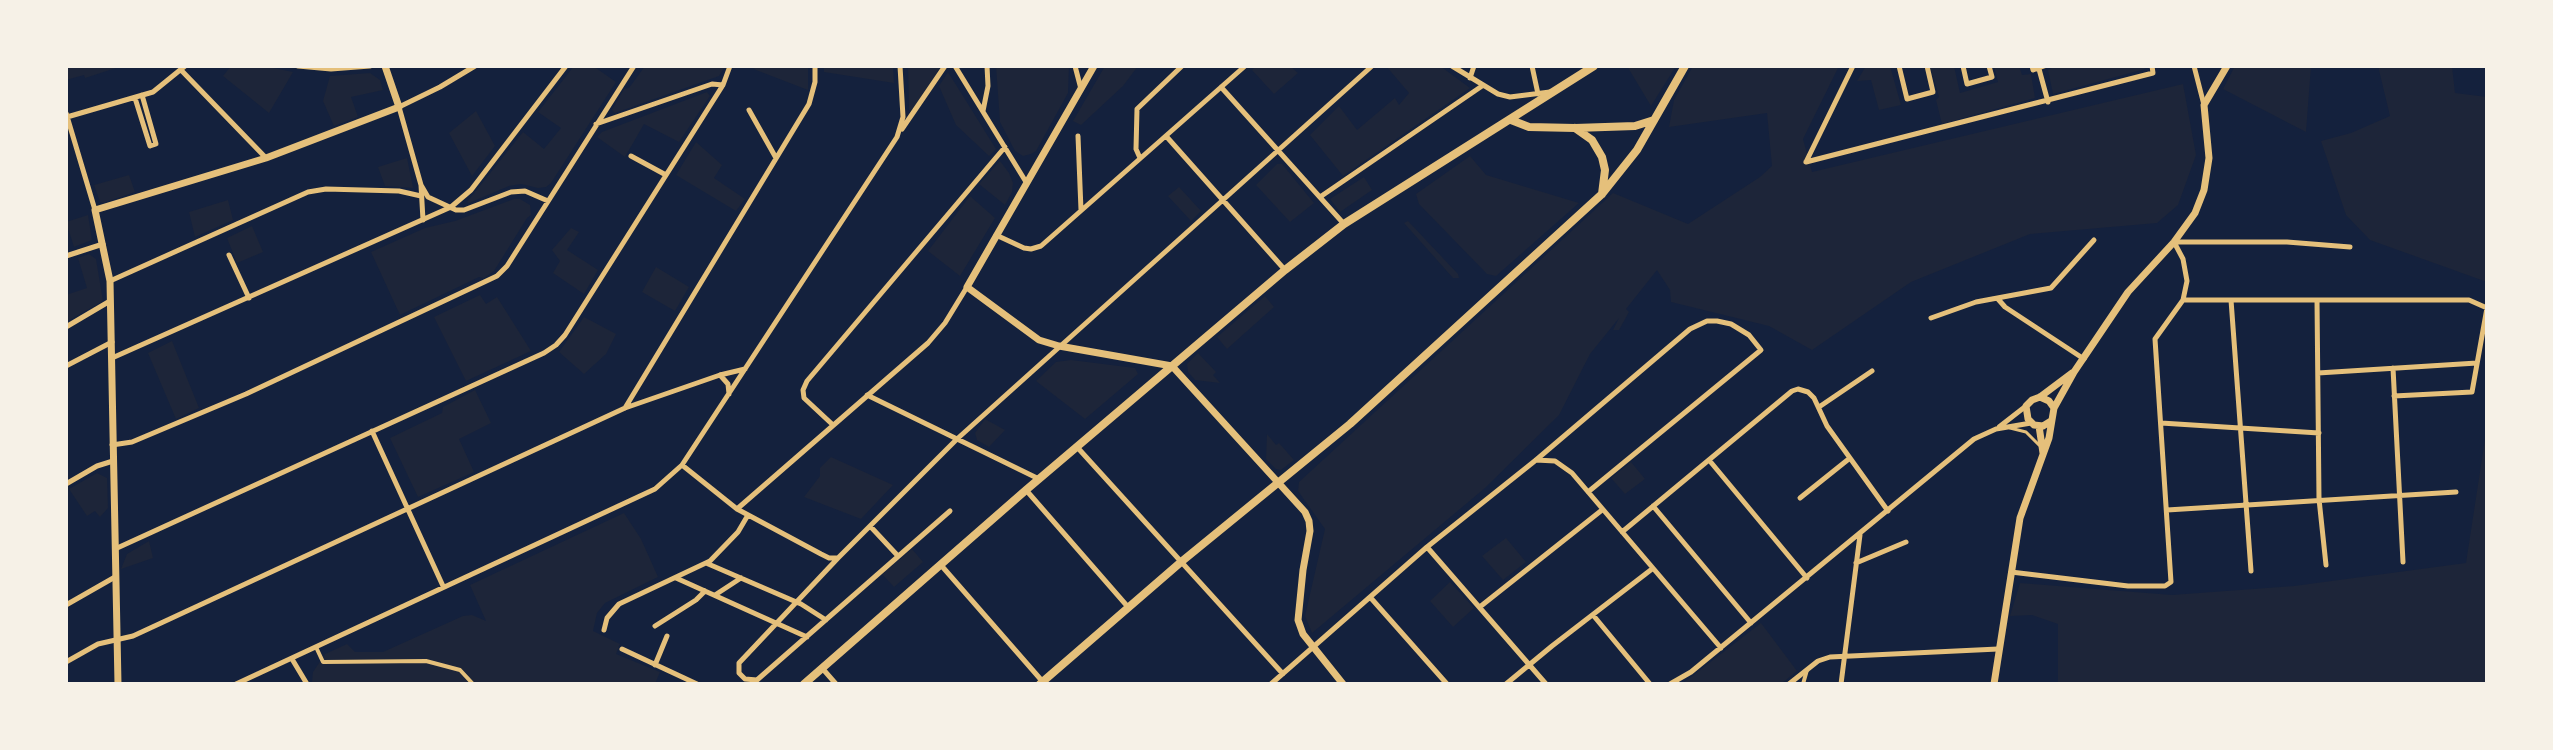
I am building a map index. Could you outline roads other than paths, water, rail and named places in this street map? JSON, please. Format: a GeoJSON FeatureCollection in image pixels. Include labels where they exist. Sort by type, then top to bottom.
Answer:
{"type":"FeatureCollection","features":[{"type":"Feature","properties":{"kind":"main road"},"geometry":{"type":"LineString","coordinates":[[806,683],[940,564],[1285,270],[1344,224],[1594,66]]}},
{"type":"Feature","properties":{"kind":"main road"},"geometry":{"type":"LineString","coordinates":[[1043,683],[1181,562],[1350,424],[1602,194],[1637,150],[1685,66]]}},
{"type":"Feature","properties":{"kind":"main road"},"geometry":{"type":"LineString","coordinates":[[1511,120],[1529,127],[1575,129],[1635,126],[1654,120]]}},
{"type":"Feature","properties":{"kind":"main road"},"geometry":{"type":"LineString","coordinates":[[1575,129],[1592,140],[1599,150],[1605,170],[1602,194]]}},
{"type":"Feature","properties":{"kind":"street"},"geometry":{"type":"LineString","coordinates":[[298,66],[331,69],[370,66]]}},
{"type":"Feature","properties":{"kind":"street"},"geometry":{"type":"LineString","coordinates":[[385,66],[421,185],[428,197],[456,210],[464,210],[511,192],[525,191],[548,201]]}},
{"type":"Feature","properties":{"kind":"street"},"geometry":{"type":"LineString","coordinates":[[95,210],[266,158],[399,107],[440,87],[474,66]]}},
{"type":"Feature","properties":{"kind":"street"},"geometry":{"type":"LineString","coordinates":[[112,358],[451,207],[471,190],[566,66]]}},
{"type":"Feature","properties":{"kind":"street"},"geometry":{"type":"LineString","coordinates":[[112,445],[132,442],[246,394],[489,281],[507,266],[634,66]]}},
{"type":"Feature","properties":{"kind":"street"},"geometry":{"type":"LineString","coordinates":[[115,549],[544,353],[556,345],[566,335],[723,85],[730,66]]}},
{"type":"Feature","properties":{"kind":"street"},"geometry":{"type":"LineString","coordinates":[[625,408],[809,104],[815,82],[815,66]]}},
{"type":"Feature","properties":{"kind":"street"},"geometry":{"type":"LineString","coordinates":[[900,66],[903,117],[901,130]]}},
{"type":"Feature","properties":{"kind":"street"},"geometry":{"type":"LineString","coordinates":[[236,684],[655,489],[682,465],[945,66]]}},
{"type":"Feature","properties":{"kind":"street"},"geometry":{"type":"LineString","coordinates":[[955,66],[1026,182]]}},
{"type":"Feature","properties":{"kind":"street"},"geometry":{"type":"LineString","coordinates":[[983,111],[988,86],[987,66]]}},
{"type":"Feature","properties":{"kind":"street"},"geometry":{"type":"LineString","coordinates":[[1075,66],[1081,89]]}},
{"type":"Feature","properties":{"kind":"street"},"geometry":{"type":"LineString","coordinates":[[737,509],[928,343],[945,323],[1095,66]]}},
{"type":"Feature","properties":{"kind":"street"},"geometry":{"type":"LineString","coordinates":[[1140,158],[1137,149],[1135,118],[1137,109],[1182,66]]}},
{"type":"Feature","properties":{"kind":"street"},"geometry":{"type":"LineString","coordinates":[[996,235],[1023,248],[1031,249],[1041,246],[1245,66]]}},
{"type":"Feature","properties":{"kind":"street"},"geometry":{"type":"LineString","coordinates":[[950,511],[757,680],[745,679],[739,673],[739,663],[776,623],[957,439],[1372,66]]}},
{"type":"Feature","properties":{"kind":"street"},"geometry":{"type":"LineString","coordinates":[[1452,66],[1482,86],[1509,97],[1554,91]]}},
{"type":"Feature","properties":{"kind":"street"},"geometry":{"type":"LineString","coordinates":[[1470,78],[1474,66]]}},
{"type":"Feature","properties":{"kind":"street"},"geometry":{"type":"LineString","coordinates":[[1532,66],[1538,94]]}},
{"type":"Feature","properties":{"kind":"street"},"geometry":{"type":"LineString","coordinates":[[1853,66],[1806,162],[2048,102],[2153,73],[2152,66]]}},
{"type":"Feature","properties":{"kind":"street"},"geometry":{"type":"LineString","coordinates":[[1899,66],[1907,99],[1933,92],[1927,66]]}},
{"type":"Feature","properties":{"kind":"street"},"geometry":{"type":"LineString","coordinates":[[1963,66],[1968,84],[1992,77],[1989,66]]}},
{"type":"Feature","properties":{"kind":"street"},"geometry":{"type":"LineString","coordinates":[[2032,66],[2033,70],[2042,67],[2048,102]]}},
{"type":"Feature","properties":{"kind":"street"},"geometry":{"type":"LineString","coordinates":[[1994,684],[2020,518],[2049,438],[2054,408],[2074,372],[2128,292],[2174,242],[2195,213],[2204,190],[2209,158],[2204,105],[2194,66]]}},
{"type":"Feature","properties":{"kind":"street"},"geometry":{"type":"LineString","coordinates":[[2204,105],[2227,66]]}},
{"type":"Feature","properties":{"kind":"street"},"geometry":{"type":"LineString","coordinates":[[118,684],[110,281],[95,210],[67,115],[155,91],[183,68],[266,158]]}},
{"type":"Feature","properties":{"kind":"street"},"geometry":{"type":"LineString","coordinates":[[596,124],[712,84],[723,85]]}},
{"type":"Feature","properties":{"kind":"street"},"geometry":{"type":"LineString","coordinates":[[1320,197],[1482,86]]}},
{"type":"Feature","properties":{"kind":"street"},"geometry":{"type":"LineString","coordinates":[[1221,87],[1344,224]]}},
{"type":"Feature","properties":{"kind":"street"},"geometry":{"type":"LineString","coordinates":[[135,98],[150,146],[156,144],[142,95]]}},
{"type":"Feature","properties":{"kind":"street"},"geometry":{"type":"LineString","coordinates":[[748,110],[776,158]]}},
{"type":"Feature","properties":{"kind":"street"},"geometry":{"type":"LineString","coordinates":[[1078,136],[1081,210]]}},
{"type":"Feature","properties":{"kind":"street"},"geometry":{"type":"LineString","coordinates":[[1166,136],[1285,270]]}},
{"type":"Feature","properties":{"kind":"street"},"geometry":{"type":"LineString","coordinates":[[833,425],[804,398],[803,390],[807,381],[1005,147]]}},
{"type":"Feature","properties":{"kind":"street"},"geometry":{"type":"LineString","coordinates":[[631,156],[666,175]]}},
{"type":"Feature","properties":{"kind":"street"},"geometry":{"type":"LineString","coordinates":[[421,185],[423,220]]}},
{"type":"Feature","properties":{"kind":"street"},"geometry":{"type":"LineString","coordinates":[[110,281],[308,192],[326,189],[399,191],[421,196]]}},
{"type":"Feature","properties":{"kind":"street"},"geometry":{"type":"LineString","coordinates":[[1931,318],[1976,302],[2051,288],[2094,240]]}},
{"type":"Feature","properties":{"kind":"street"},"geometry":{"type":"LineString","coordinates":[[2174,242],[2277,242],[2350,247]]}},
{"type":"Feature","properties":{"kind":"street"},"geometry":{"type":"LineString","coordinates":[[2011,572],[2128,586],[2169,584],[2171,580],[2155,339],[2182,300],[2187,280],[2183,259],[2174,242]]}},
{"type":"Feature","properties":{"kind":"street"},"geometry":{"type":"LineString","coordinates":[[66,256],[103,244]]}},
{"type":"Feature","properties":{"kind":"street"},"geometry":{"type":"LineString","coordinates":[[230,255],[249,298]]}},
{"type":"Feature","properties":{"kind":"street"},"geometry":{"type":"LineString","coordinates":[[967,287],[1039,340],[1059,346],[1172,366],[1280,482],[1309,520],[1310,531],[1298,610],[1303,634],[1343,684]]}},
{"type":"Feature","properties":{"kind":"street"},"geometry":{"type":"LineString","coordinates":[[1998,299],[2084,359]]}},
{"type":"Feature","properties":{"kind":"street"},"geometry":{"type":"LineString","coordinates":[[2182,300],[2469,300],[2487,308],[2472,392],[2394,396]]}},
{"type":"Feature","properties":{"kind":"street"},"geometry":{"type":"LineString","coordinates":[[2231,300],[2251,571]]}},
{"type":"Feature","properties":{"kind":"street"},"geometry":{"type":"LineString","coordinates":[[2318,300],[2319,500],[2326,565]]}},
{"type":"Feature","properties":{"kind":"street"},"geometry":{"type":"LineString","coordinates":[[66,327],[110,302]]}},
{"type":"Feature","properties":{"kind":"street"},"geometry":{"type":"LineString","coordinates":[[1271,684],[1427,547],[1536,460],[1689,329],[1707,321],[1731,324],[1749,335],[1761,350],[1588,492]]}},
{"type":"Feature","properties":{"kind":"street"},"geometry":{"type":"LineString","coordinates":[[66,366],[112,342]]}},
{"type":"Feature","properties":{"kind":"street"},"geometry":{"type":"LineString","coordinates":[[2318,373],[2477,363]]}},
{"type":"Feature","properties":{"kind":"street"},"geometry":{"type":"LineString","coordinates":[[2393,368],[2403,562]]}},
{"type":"Feature","properties":{"kind":"street"},"geometry":{"type":"LineString","coordinates":[[66,662],[98,644],[133,636],[625,408],[720,375],[746,369]]}},
{"type":"Feature","properties":{"kind":"street"},"geometry":{"type":"LineString","coordinates":[[1819,406],[1872,371]]}},
{"type":"Feature","properties":{"kind":"street"},"geometry":{"type":"LineString","coordinates":[[1670,684],[1691,672],[1752,623],[1974,439],[1996,429],[2032,400],[2040,397],[2074,372]]}},
{"type":"Feature","properties":{"kind":"street"},"geometry":{"type":"LineString","coordinates":[[720,375],[728,384],[729,394]]}},
{"type":"Feature","properties":{"kind":"street"},"geometry":{"type":"LineString","coordinates":[[1622,532],[1792,391],[1804,391],[1813,396],[1827,426],[1888,511]]}},
{"type":"Feature","properties":{"kind":"street"},"geometry":{"type":"LineString","coordinates":[[867,395],[1039,479]]}},
{"type":"Feature","properties":{"kind":"street"},"geometry":{"type":"LineString","coordinates":[[2040,397],[2049,400],[2054,408]]}},
{"type":"Feature","properties":{"kind":"street"},"geometry":{"type":"LineString","coordinates":[[2026,406],[2026,415],[2031,423]]}},
{"type":"Feature","properties":{"kind":"street"},"geometry":{"type":"LineString","coordinates":[[1996,429],[2031,423],[2039,426],[2051,421]]}},
{"type":"Feature","properties":{"kind":"street"},"geometry":{"type":"LineString","coordinates":[[2161,423],[2319,433]]}},
{"type":"Feature","properties":{"kind":"street"},"geometry":{"type":"LineString","coordinates":[[2039,426],[2043,453]]}},
{"type":"Feature","properties":{"kind":"street"},"geometry":{"type":"LineString","coordinates":[[372,431],[443,586]]}},
{"type":"Feature","properties":{"kind":"street"},"geometry":{"type":"LineString","coordinates":[[1077,447],[1283,674]]}},
{"type":"Feature","properties":{"kind":"street"},"geometry":{"type":"LineString","coordinates":[[1800,498],[1850,458]]}},
{"type":"Feature","properties":{"kind":"street"},"geometry":{"type":"LineString","coordinates":[[1536,460],[1559,463],[1572,473],[1720,648]]}},
{"type":"Feature","properties":{"kind":"street"},"geometry":{"type":"LineString","coordinates":[[1709,460],[1807,578]]}},
{"type":"Feature","properties":{"kind":"street"},"geometry":{"type":"LineString","coordinates":[[66,484],[97,466],[113,461]]}},
{"type":"Feature","properties":{"kind":"street"},"geometry":{"type":"LineString","coordinates":[[682,465],[737,509],[821,554],[830,558],[838,558]]}},
{"type":"Feature","properties":{"kind":"street"},"geometry":{"type":"LineString","coordinates":[[1026,490],[1128,607]]}},
{"type":"Feature","properties":{"kind":"street"},"geometry":{"type":"LineString","coordinates":[[2167,510],[2456,492]]}},
{"type":"Feature","properties":{"kind":"street"},"geometry":{"type":"LineString","coordinates":[[1653,506],[1752,623]]}},
{"type":"Feature","properties":{"kind":"street"},"geometry":{"type":"LineString","coordinates":[[1480,606],[1602,510]]}},
{"type":"Feature","properties":{"kind":"street"},"geometry":{"type":"LineString","coordinates":[[604,630],[607,618],[619,604],[706,563],[738,531],[748,515]]}},
{"type":"Feature","properties":{"kind":"street"},"geometry":{"type":"LineString","coordinates":[[870,526],[898,556]]}},
{"type":"Feature","properties":{"kind":"street"},"geometry":{"type":"LineString","coordinates":[[1841,684],[1860,535]]}},
{"type":"Feature","properties":{"kind":"street"},"geometry":{"type":"LineString","coordinates":[[1856,562],[1906,542]]}},
{"type":"Feature","properties":{"kind":"street"},"geometry":{"type":"LineString","coordinates":[[1427,547],[1546,684]]}},
{"type":"Feature","properties":{"kind":"street"},"geometry":{"type":"LineString","coordinates":[[706,563],[795,603],[826,620]]}},
{"type":"Feature","properties":{"kind":"street"},"geometry":{"type":"LineString","coordinates":[[940,564],[1043,683]]}},
{"type":"Feature","properties":{"kind":"street"},"geometry":{"type":"LineString","coordinates":[[1506,684],[1652,569]]}},
{"type":"Feature","properties":{"kind":"street"},"geometry":{"type":"LineString","coordinates":[[66,605],[115,577]]}},
{"type":"Feature","properties":{"kind":"street"},"geometry":{"type":"LineString","coordinates":[[676,578],[807,637]]}},
{"type":"Feature","properties":{"kind":"street"},"geometry":{"type":"LineString","coordinates":[[715,595],[741,578]]}},
{"type":"Feature","properties":{"kind":"street"},"geometry":{"type":"LineString","coordinates":[[655,626],[696,600],[705,591]]}},
{"type":"Feature","properties":{"kind":"street"},"geometry":{"type":"LineString","coordinates":[[1370,597],[1447,684]]}},
{"type":"Feature","properties":{"kind":"street"},"geometry":{"type":"LineString","coordinates":[[1593,615],[1650,684]]}},
{"type":"Feature","properties":{"kind":"street"},"geometry":{"type":"LineString","coordinates":[[655,665],[667,636]]}},
{"type":"Feature","properties":{"kind":"street"},"geometry":{"type":"LineString","coordinates":[[316,646],[324,662],[426,661],[460,670],[473,684]]}},
{"type":"Feature","properties":{"kind":"street"},"geometry":{"type":"LineString","coordinates":[[622,649],[697,684]]}},
{"type":"Feature","properties":{"kind":"street"},"geometry":{"type":"LineString","coordinates":[[1788,684],[1825,657],[1998,649]]}},
{"type":"Feature","properties":{"kind":"street"},"geometry":{"type":"LineString","coordinates":[[292,658],[304,683]]}},
{"type":"Feature","properties":{"kind":"street"},"geometry":{"type":"LineString","coordinates":[[822,668],[836,684]]}},
{"type":"Feature","properties":{"kind":"street"},"geometry":{"type":"LineString","coordinates":[[1803,684],[1807,669]]}},
{"type":"Feature","properties":{"kind":"lane"},"geometry":{"type":"LineString","coordinates":[[1996,429],[2026,432],[2036,440],[2043,453]]}}]}
